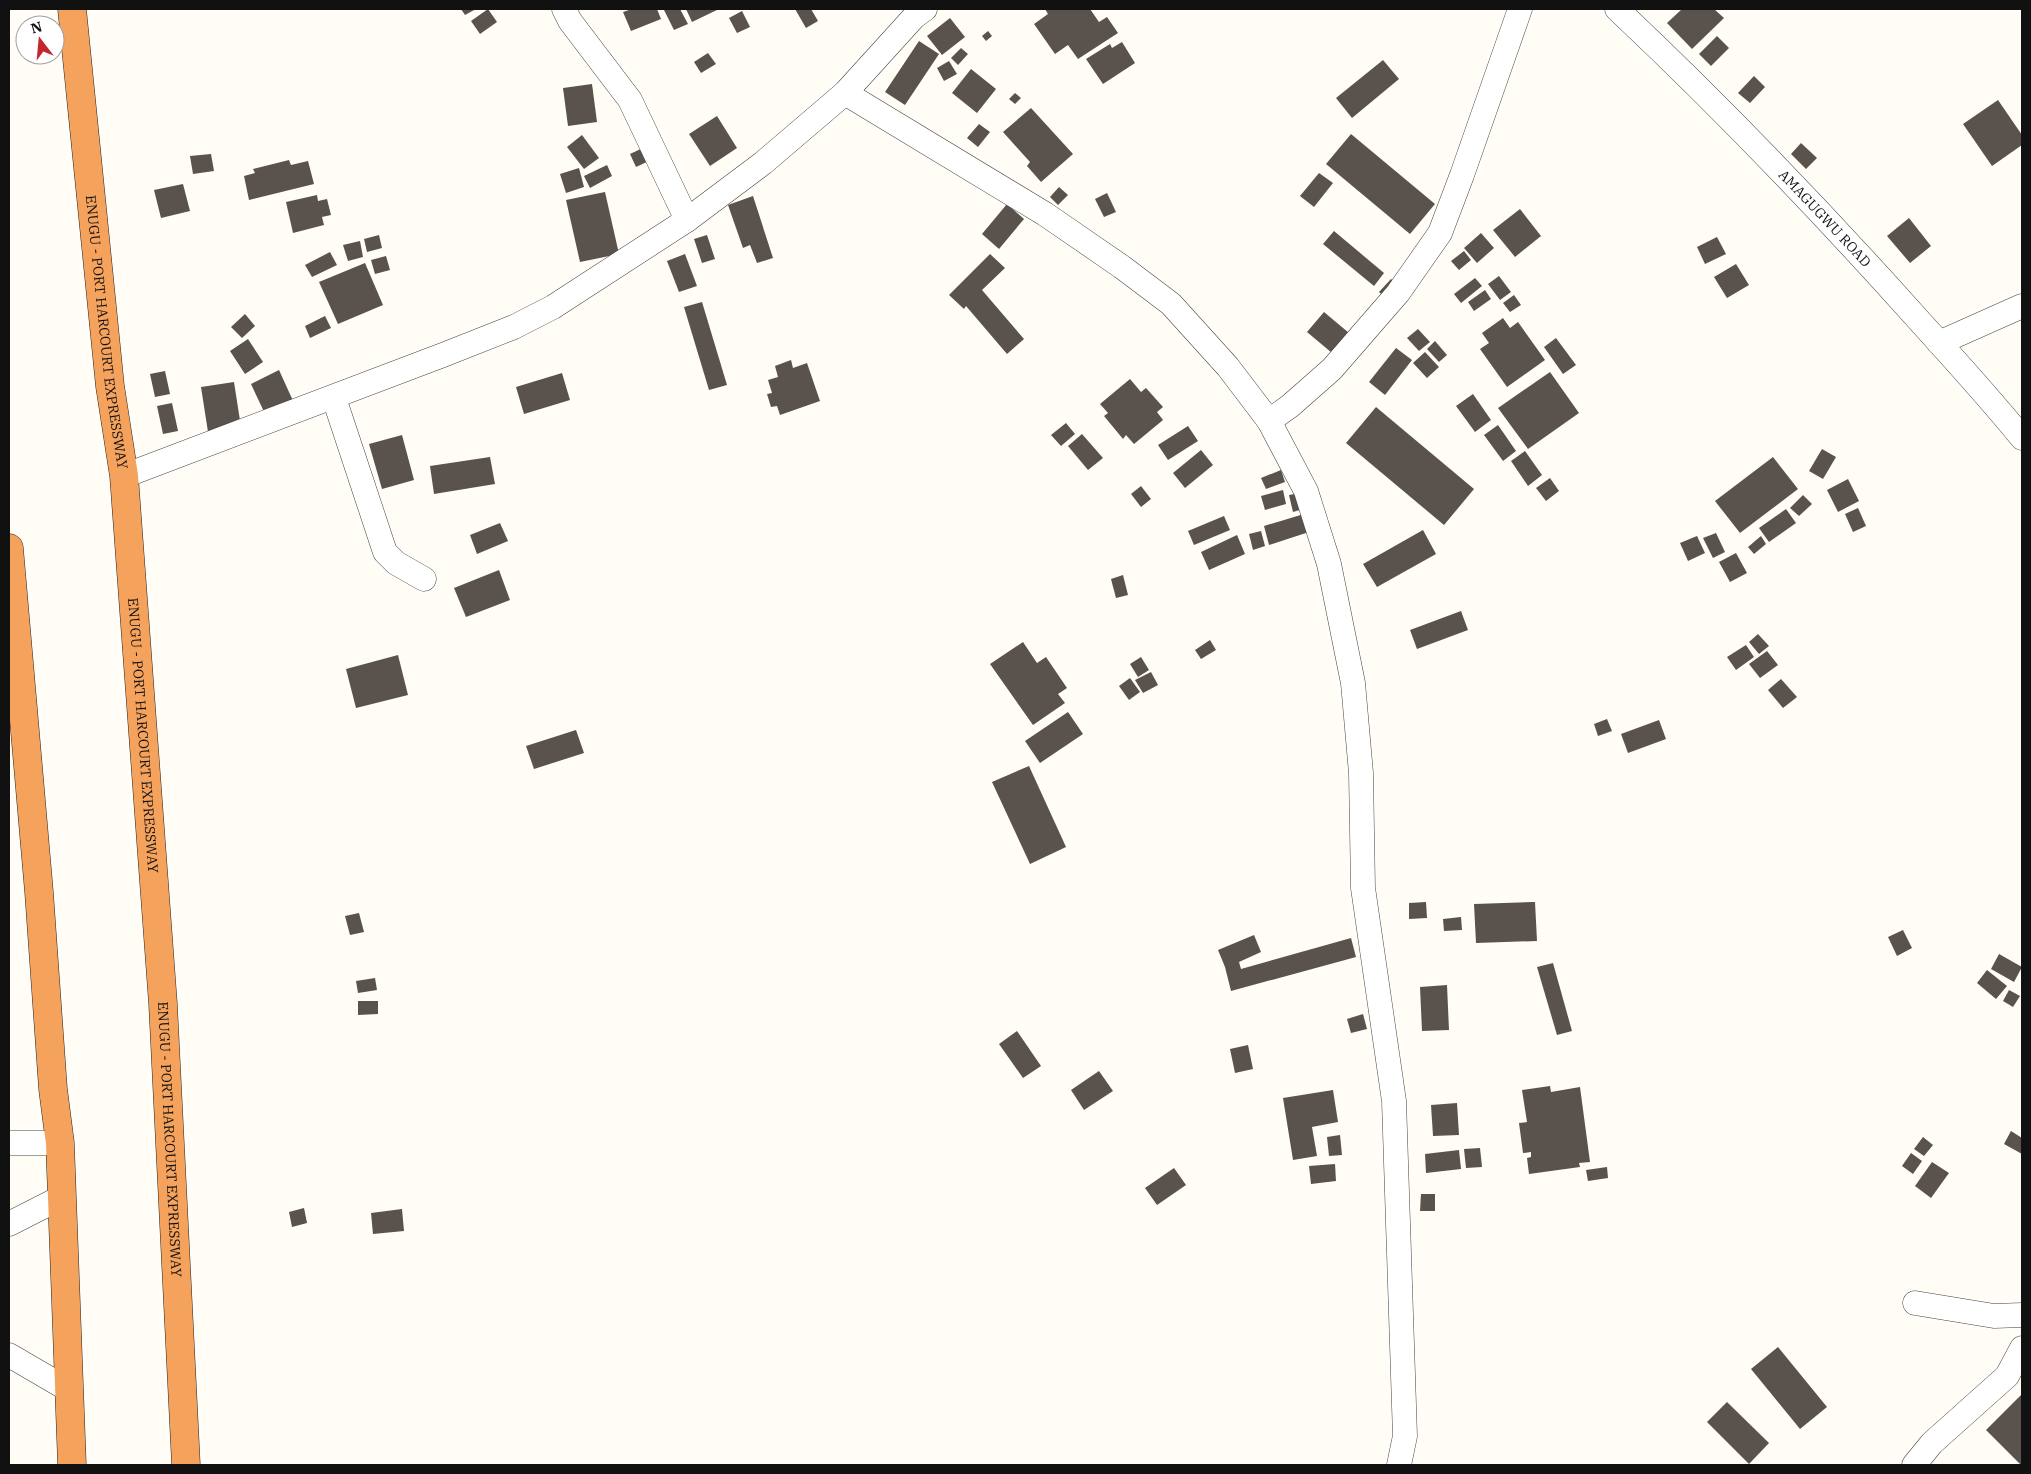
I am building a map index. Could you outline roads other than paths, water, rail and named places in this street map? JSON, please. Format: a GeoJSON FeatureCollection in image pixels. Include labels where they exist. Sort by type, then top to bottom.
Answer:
{"type":"FeatureCollection","features":[{"type":"Feature","properties":{"kind":"highway","name":"ENUGU - PORT HARCOURT EXPRESSWAY"},"geometry":{"type":"LineString","coordinates":[[72,9],[110,386],[124,476],[162,1004],[186,1465]]}},
{"type":"Feature","properties":{"kind":"highway"},"geometry":{"type":"LineString","coordinates":[[9,548],[39,892],[53,1089],[60,1143],[72,1465]]}},
{"type":"Feature","properties":{"kind":"street"},"geometry":{"type":"LineString","coordinates":[[564,9],[570,21],[630,100],[687,220]]}},
{"type":"Feature","properties":{"kind":"street"},"geometry":{"type":"LineString","coordinates":[[124,476],[334,398],[478,341],[530,319],[587,287],[687,220],[763,163],[845,93],[914,17],[925,9]]}},
{"type":"Feature","properties":{"kind":"street"},"geometry":{"type":"LineString","coordinates":[[1270,421],[1332,369],[1398,293],[1440,233],[1520,9]]}},
{"type":"Feature","properties":{"kind":"street","name":"AMAGUGWU ROAD"},"geometry":{"type":"LineString","coordinates":[[1618,9],[1687,75],[1854,247],[1995,405],[2022,438]]}},
{"type":"Feature","properties":{"kind":"street"},"geometry":{"type":"LineString","coordinates":[[845,93],[1045,214],[1122,267],[1171,304],[1228,366],[1270,421],[1306,490],[1329,564],[1353,683],[1361,773],[1363,888],[1394,1101],[1405,1436],[1399,1465]]}},
{"type":"Feature","properties":{"kind":"street"},"geometry":{"type":"LineString","coordinates":[[1939,343],[2022,306]]}},
{"type":"Feature","properties":{"kind":"street"},"geometry":{"type":"LineString","coordinates":[[334,398],[385,552],[396,563],[424,579]]}},
{"type":"Feature","properties":{"kind":"street"},"geometry":{"type":"LineString","coordinates":[[9,1143],[60,1143]]}},
{"type":"Feature","properties":{"kind":"street"},"geometry":{"type":"LineString","coordinates":[[9,1224],[62,1197]]}},
{"type":"Feature","properties":{"kind":"street"},"geometry":{"type":"LineString","coordinates":[[1915,1303],[1994,1316],[2022,1314]]}},
{"type":"Feature","properties":{"kind":"street"},"geometry":{"type":"LineString","coordinates":[[1914,1465],[1932,1443],[2007,1376],[2022,1348]]}},
{"type":"Feature","properties":{"kind":"street"},"geometry":{"type":"LineString","coordinates":[[9,1355],[69,1390]]}}]}
